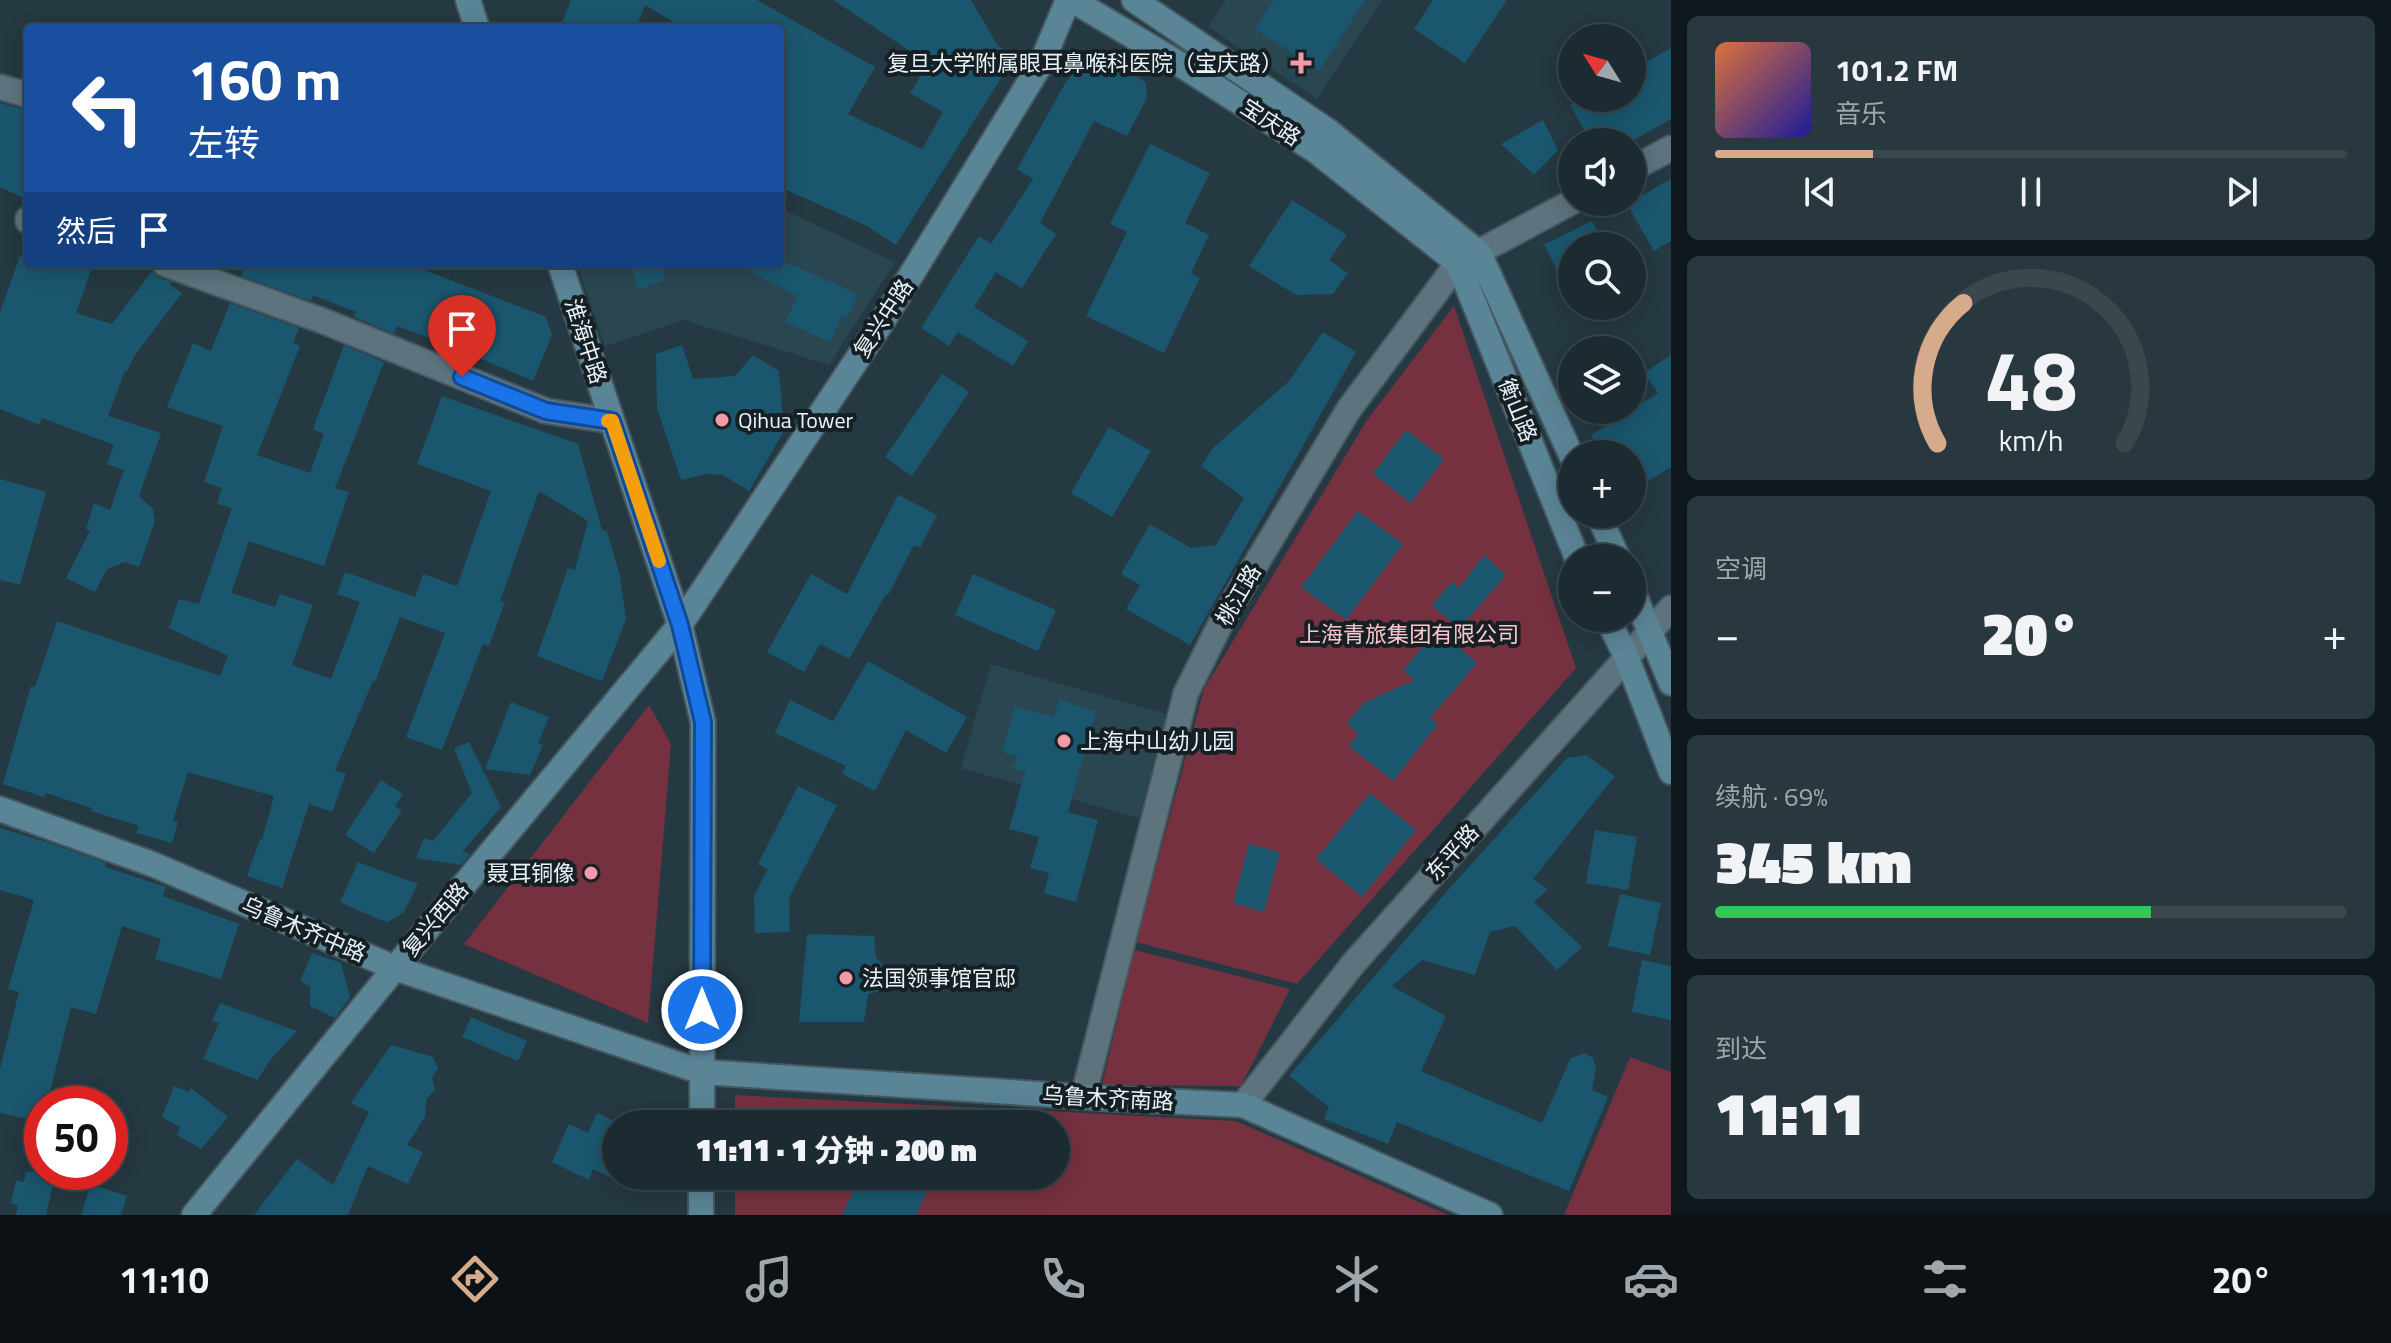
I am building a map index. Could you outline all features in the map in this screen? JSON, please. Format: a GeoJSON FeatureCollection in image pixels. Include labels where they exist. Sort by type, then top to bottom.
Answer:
{"type":"FeatureCollection","features":[{"type":"Feature","properties":{"kind":"main road"},"geometry":{"type":"LineString","coordinates":[[468,0],[476,24]]}},
{"type":"Feature","properties":{"kind":"main road","name":"宝庆路"},"geometry":{"type":"LineString","coordinates":[[1070,0],[1178,63],[1316,151],[1469,258]]}},
{"type":"Feature","properties":{"kind":"main road","name":"复兴中路"},"geometry":{"type":"LineString","coordinates":[[680,625],[884,319],[1042,62],[1070,0]]}},
{"type":"Feature","properties":{"kind":"main road","name":"宝庆路"},"geometry":{"type":"LineString","coordinates":[[1134,0],[1328,131],[1469,258]]}},
{"type":"Feature","properties":{"kind":"main road","name":"衡山路"},"geometry":{"type":"LineString","coordinates":[[1469,258],[1563,440]]}},
{"type":"Feature","properties":{"kind":"main road","name":"衡山路"},"geometry":{"type":"LineString","coordinates":[[1469,258],[1572,544]]}},
{"type":"Feature","properties":{"kind":"main road","name":"淮海中路"},"geometry":{"type":"LineString","coordinates":[[561,268],[680,625],[703,722],[702,1110]]}},
{"type":"Feature","properties":{"kind":"main road"},"geometry":{"type":"LineString","coordinates":[[1646,620],[1671,683]]}},
{"type":"Feature","properties":{"kind":"main road","name":"复兴西路"},"geometry":{"type":"LineString","coordinates":[[194,1215],[680,625]]}},
{"type":"Feature","properties":{"kind":"main road"},"geometry":{"type":"LineString","coordinates":[[1614,632],[1671,772]]}},
{"type":"Feature","properties":{"kind":"main road","name":"乌鲁木齐中路"},"geometry":{"type":"LineString","coordinates":[[0,809],[152,864],[395,968],[702,1072]]}},
{"type":"Feature","properties":{"kind":"main road","name":"乌鲁木齐南路"},"geometry":{"type":"LineString","coordinates":[[702,1072],[1243,1105],[1490,1215]]}},
{"type":"Feature","properties":{"kind":"main road"},"geometry":{"type":"LineString","coordinates":[[701,1190],[701,1215]]}},
{"type":"Feature","properties":{"kind":"street"},"geometry":{"type":"LineString","coordinates":[[0,87],[24,94]]}},
{"type":"Feature","properties":{"kind":"street"},"geometry":{"type":"LineString","coordinates":[[1646,161],[1671,148]]}},
{"type":"Feature","properties":{"kind":"street","name":"桃江路"},"geometry":{"type":"LineString","coordinates":[[1083,1097],[1186,693],[1223,619],[1349,409],[1469,258],[1558,210]]}},
{"type":"Feature","properties":{"kind":"street"},"geometry":{"type":"LineString","coordinates":[[176,268],[323,321],[546,411],[612,421]]}},
{"type":"Feature","properties":{"kind":"street","name":"东平路"},"geometry":{"type":"LineString","coordinates":[[1243,1105],[1353,964],[1671,608]]}},
{"type":"Feature","properties":{"kind":"shaded area","name":"复旦大学附属眼耳鼻喉科医院（宝庆路）"},"geometry":{"type":"Polygon","coordinates":[[[1226,0],[1382,0],[1317,99],[1208,27],[1226,0]]]}},
{"type":"Feature","properties":{"kind":"shaded area"},"geometry":{"type":"Polygon","coordinates":[[[784,210],[895,262],[829,365],[683,320],[605,346],[578,268],[784,268],[784,210]]]}},
{"type":"Feature","properties":{"kind":"shaded area","name":"上海中山幼儿园"},"geometry":{"type":"Polygon","coordinates":[[[991,664],[1166,714],[1139,818],[961,768],[991,664]]]}},
{"type":"Feature","properties":{"kind":"green space","name":"上海青旅集团有限公司"},"geometry":{"type":"Polygon","coordinates":[[[1454,306],[1558,615],[1558,632],[1564,632],[1576,668],[1297,984],[1136,942],[1204,689],[1367,420],[1454,306]]]}},
{"type":"Feature","properties":{"kind":"green space"},"geometry":{"type":"Polygon","coordinates":[[[649,705],[671,744],[648,1023],[464,944],[649,705]]]}},
{"type":"Feature","properties":{"kind":"green space"},"geometry":{"type":"Polygon","coordinates":[[[1134,950],[1290,989],[1241,1086],[1102,1085],[1134,950]]]}},
{"type":"Feature","properties":{"kind":"green space"},"geometry":{"type":"Polygon","coordinates":[[[1630,1057],[1671,1072],[1671,1215],[1564,1215],[1630,1057]]]}},
{"type":"Feature","properties":{"kind":"green space"},"geometry":{"type":"Polygon","coordinates":[[[735,1095],[1024,1110],[735,1110],[735,1095]]]}},
{"type":"Feature","properties":{"kind":"green space"},"geometry":{"type":"Polygon","coordinates":[[[1070,1112],[1236,1121],[1448,1215],[735,1215],[735,1190],[1070,1190],[1070,1112]]]}},
{"type":"Feature","properties":{"kind":"building"},"geometry":{"type":"Polygon","coordinates":[[[571,0],[757,0],[875,67],[848,114],[922,149],[943,112],[910,93],[928,63],[833,0],[971,0],[998,46],[1015,56],[896,245],[867,226],[784,189],[784,24],[677,24],[645,5],[638,24],[562,24],[571,0]]]}},
{"type":"Feature","properties":{"kind":"building"},"geometry":{"type":"Polygon","coordinates":[[[1274,0],[1365,0],[1319,71],[1255,29],[1274,0]]]}},
{"type":"Feature","properties":{"kind":"building"},"geometry":{"type":"Polygon","coordinates":[[[1433,0],[1507,0],[1465,63],[1414,29],[1433,0]]]}},
{"type":"Feature","properties":{"kind":"building"},"geometry":{"type":"Polygon","coordinates":[[[1671,48],[1671,119],[1646,133],[1646,128],[1583,128],[1574,112],[1646,112],[1646,62],[1671,48]]]}},
{"type":"Feature","properties":{"kind":"building"},"geometry":{"type":"Polygon","coordinates":[[[1095,60],[1118,65],[1146,83],[1147,98],[1127,136],[1094,121],[1040,223],[1056,234],[1022,288],[996,272],[974,307],[1028,341],[1013,366],[958,332],[949,346],[921,328],[979,236],[991,244],[1033,179],[1017,169],[1066,82],[1077,69],[1095,60]]]}},
{"type":"Feature","properties":{"kind":"building"},"geometry":{"type":"Polygon","coordinates":[[[0,103],[24,109],[24,198],[0,187],[0,103]]]}},
{"type":"Feature","properties":{"kind":"building"},"geometry":{"type":"Polygon","coordinates":[[[1543,120],[1558,150],[1534,175],[1501,144],[1543,120]]]}},
{"type":"Feature","properties":{"kind":"building"},"geometry":{"type":"Polygon","coordinates":[[[1150,144],[1210,173],[1185,223],[1209,235],[1191,273],[1200,278],[1164,353],[1086,316],[1127,232],[1110,224],[1150,144]]]}},
{"type":"Feature","properties":{"kind":"building"},"geometry":{"type":"Polygon","coordinates":[[[1671,179],[1671,241],[1654,251],[1646,232],[1634,216],[1646,216],[1646,193],[1671,179]]]}},
{"type":"Feature","properties":{"kind":"building"},"geometry":{"type":"Polygon","coordinates":[[[1292,200],[1347,235],[1329,260],[1348,273],[1333,294],[1296,295],[1249,266],[1292,200]]]}},
{"type":"Feature","properties":{"kind":"building"},"geometry":{"type":"Polygon","coordinates":[[[1592,221],[1598,232],[1570,232],[1592,221]]]}},
{"type":"Feature","properties":{"kind":"building"},"geometry":{"type":"Polygon","coordinates":[[[1558,238],[1558,272],[1545,246],[1541,246],[1558,238]]]}},
{"type":"Feature","properties":{"kind":"building"},"geometry":{"type":"Polygon","coordinates":[[[20,256],[24,258],[24,268],[92,268],[76,313],[112,324],[152,271],[159,278],[172,282],[170,285],[182,293],[125,371],[108,416],[161,433],[139,496],[153,509],[155,521],[139,567],[125,562],[107,569],[95,592],[66,578],[90,531],[86,529],[94,503],[110,510],[124,470],[107,464],[114,445],[42,418],[39,425],[0,409],[0,313],[20,256]]]}},
{"type":"Feature","properties":{"kind":"building"},"geometry":{"type":"Polygon","coordinates":[[[784,264],[790,264],[858,294],[847,318],[842,316],[830,342],[785,322],[797,296],[743,268],[784,268],[784,264]]]}},
{"type":"Feature","properties":{"kind":"building"},"geometry":{"type":"Polygon","coordinates":[[[244,268],[419,268],[546,317],[552,335],[533,381],[397,326],[394,334],[354,317],[356,312],[313,295],[311,301],[241,276],[244,268]]]}},
{"type":"Feature","properties":{"kind":"building"},"geometry":{"type":"Polygon","coordinates":[[[631,268],[662,268],[664,280],[638,290],[631,268]]]}},
{"type":"Feature","properties":{"kind":"building"},"geometry":{"type":"Polygon","coordinates":[[[230,303],[299,328],[293,343],[300,346],[257,455],[310,473],[324,434],[313,429],[344,345],[384,362],[335,488],[349,492],[324,566],[249,541],[231,593],[275,607],[280,594],[313,605],[292,665],[331,679],[360,602],[337,594],[345,572],[415,597],[423,574],[457,586],[491,491],[417,464],[442,396],[578,444],[602,530],[607,531],[620,576],[626,619],[602,681],[537,656],[568,568],[575,570],[588,521],[539,491],[500,601],[505,602],[489,646],[483,644],[442,750],[406,737],[445,633],[400,617],[375,682],[335,770],[346,774],[332,812],[309,804],[282,888],[247,876],[262,840],[274,796],[188,772],[173,821],[178,822],[172,843],[136,833],[139,826],[91,811],[92,808],[46,793],[44,797],[3,784],[31,686],[35,687],[57,621],[220,676],[228,656],[169,628],[179,599],[199,604],[232,508],[217,504],[222,488],[204,482],[223,426],[167,407],[193,343],[211,351],[230,303]]]}},
{"type":"Feature","properties":{"kind":"building"},"geometry":{"type":"Polygon","coordinates":[[[1323,332],[1356,352],[1190,645],[1126,609],[1140,585],[1121,574],[1150,524],[1191,548],[1216,545],[1244,498],[1201,466],[1213,448],[1289,381],[1323,332]]]}},
{"type":"Feature","properties":{"kind":"building","name":"Qihua Tower"},"geometry":{"type":"Polygon","coordinates":[[[682,345],[693,379],[735,376],[753,355],[779,371],[784,431],[749,491],[723,475],[705,474],[681,480],[657,408],[656,354],[682,345]]]}},
{"type":"Feature","properties":{"kind":"building"},"geometry":{"type":"Polygon","coordinates":[[[1671,355],[1671,467],[1646,482],[1646,440],[1594,440],[1591,435],[1609,424],[1646,424],[1646,401],[1658,393],[1646,372],[1671,355]]]}},
{"type":"Feature","properties":{"kind":"building"},"geometry":{"type":"Polygon","coordinates":[[[942,374],[969,392],[912,476],[885,457],[942,374]]]}},
{"type":"Feature","properties":{"kind":"building"},"geometry":{"type":"Polygon","coordinates":[[[1109,427],[1151,451],[1112,517],[1071,493],[1109,427]]]}},
{"type":"Feature","properties":{"kind":"building"},"geometry":{"type":"Polygon","coordinates":[[[1406,430],[1444,459],[1411,503],[1373,474],[1406,430]]]}},
{"type":"Feature","properties":{"kind":"building"},"geometry":{"type":"Polygon","coordinates":[[[0,479],[46,492],[20,585],[0,580],[0,479]]]}},
{"type":"Feature","properties":{"kind":"building"},"geometry":{"type":"Polygon","coordinates":[[[898,495],[937,515],[920,548],[914,545],[849,659],[820,644],[804,672],[767,652],[811,574],[847,594],[898,495]]]}},
{"type":"Feature","properties":{"kind":"building"},"geometry":{"type":"Polygon","coordinates":[[[1358,511],[1403,544],[1346,620],[1301,587],[1358,511]]]}},
{"type":"Feature","properties":{"kind":"building"},"geometry":{"type":"Polygon","coordinates":[[[1484,555],[1506,575],[1459,629],[1432,605],[1452,582],[1460,587],[1484,555]]]}},
{"type":"Feature","properties":{"kind":"building"},"geometry":{"type":"Polygon","coordinates":[[[973,574],[1056,610],[1038,651],[955,615],[973,574]]]}},
{"type":"Feature","properties":{"kind":"building"},"geometry":{"type":"Polygon","coordinates":[[[1438,629],[1477,663],[1430,718],[1438,724],[1393,781],[1349,746],[1358,734],[1347,723],[1365,702],[1415,680],[1403,670],[1438,629]]]}},
{"type":"Feature","properties":{"kind":"building"},"geometry":{"type":"Polygon","coordinates":[[[868,661],[967,717],[946,753],[906,730],[875,791],[842,774],[846,766],[775,733],[790,700],[833,721],[868,661]]]}},
{"type":"Feature","properties":{"kind":"building"},"geometry":{"type":"Polygon","coordinates":[[[1059,700],[1096,711],[1068,812],[1098,820],[1076,902],[1044,893],[1049,873],[1030,868],[1039,837],[1009,829],[1025,772],[1014,769],[1017,756],[1002,752],[1015,707],[1054,717],[1059,700]]]}},
{"type":"Feature","properties":{"kind":"building"},"geometry":{"type":"Polygon","coordinates":[[[511,702],[549,717],[538,743],[543,745],[530,775],[485,769],[511,702]]]}},
{"type":"Feature","properties":{"kind":"building"},"geometry":{"type":"Polygon","coordinates":[[[469,742],[501,807],[463,851],[470,854],[461,865],[416,858],[424,838],[433,841],[472,793],[454,748],[469,742]]]}},
{"type":"Feature","properties":{"kind":"building"},"geometry":{"type":"Polygon","coordinates":[[[1586,755],[1615,776],[1533,879],[1548,889],[1534,902],[1582,947],[1557,970],[1515,926],[1490,932],[1475,975],[1422,960],[1392,986],[1446,1016],[1421,1071],[1542,1123],[1570,1059],[1584,1053],[1593,1058],[1596,1068],[1592,1090],[1608,1097],[1569,1191],[1397,1122],[1388,1144],[1324,1119],[1329,1107],[1289,1076],[1449,889],[1567,758],[1586,755]]]}},
{"type":"Feature","properties":{"kind":"building"},"geometry":{"type":"Polygon","coordinates":[[[381,780],[403,794],[395,806],[402,810],[374,853],[345,835],[381,780]]]}},
{"type":"Feature","properties":{"kind":"building"},"geometry":{"type":"Polygon","coordinates":[[[798,786],[837,805],[789,898],[790,932],[755,933],[754,896],[768,869],[758,864],[798,786]]]}},
{"type":"Feature","properties":{"kind":"building"},"geometry":{"type":"Polygon","coordinates":[[[1370,793],[1416,830],[1362,897],[1316,859],[1370,793]]]}},
{"type":"Feature","properties":{"kind":"building"},"geometry":{"type":"Polygon","coordinates":[[[0,828],[53,844],[106,863],[105,867],[166,887],[163,896],[239,924],[221,979],[155,959],[161,939],[122,926],[96,1014],[71,1007],[51,1086],[24,1086],[24,1118],[0,1113],[0,1069],[19,992],[8,989],[34,900],[0,890],[0,828]]]}},
{"type":"Feature","properties":{"kind":"building"},"geometry":{"type":"Polygon","coordinates":[[[1595,830],[1637,837],[1628,890],[1586,883],[1595,830]]]}},
{"type":"Feature","properties":{"kind":"building"},"geometry":{"type":"Polygon","coordinates":[[[1249,844],[1280,852],[1264,912],[1233,903],[1249,844]]]}},
{"type":"Feature","properties":{"kind":"building"},"geometry":{"type":"Polygon","coordinates":[[[358,862],[418,884],[404,912],[388,922],[340,902],[358,862]]]}},
{"type":"Feature","properties":{"kind":"building"},"geometry":{"type":"Polygon","coordinates":[[[1620,894],[1661,903],[1650,955],[1608,946],[1620,894]]]}},
{"type":"Feature","properties":{"kind":"building","name":"法国领事馆官邸"},"geometry":{"type":"Polygon","coordinates":[[[807,934],[874,936],[876,957],[890,974],[881,991],[868,994],[864,1022],[799,1022],[807,934]]]}},
{"type":"Feature","properties":{"kind":"building"},"geometry":{"type":"Polygon","coordinates":[[[312,953],[341,963],[350,997],[335,1018],[310,1006],[310,986],[300,981],[312,953]]]}},
{"type":"Feature","properties":{"kind":"building"},"geometry":{"type":"Polygon","coordinates":[[[1642,960],[1671,966],[1671,1020],[1632,1012],[1642,960]]]}},
{"type":"Feature","properties":{"kind":"building"},"geometry":{"type":"Polygon","coordinates":[[[220,1003],[297,1031],[271,1059],[257,1080],[203,1059],[219,1023],[212,1021],[220,1003]]]}},
{"type":"Feature","properties":{"kind":"building"},"geometry":{"type":"Polygon","coordinates":[[[471,1017],[527,1041],[518,1061],[462,1037],[471,1017]]]}},
{"type":"Feature","properties":{"kind":"building"},"geometry":{"type":"Polygon","coordinates":[[[391,1045],[433,1057],[438,1068],[432,1078],[435,1090],[426,1100],[425,1117],[407,1145],[423,1152],[408,1184],[368,1166],[348,1215],[254,1215],[297,1159],[333,1185],[369,1112],[351,1103],[391,1045]]]}},
{"type":"Feature","properties":{"kind":"building"},"geometry":{"type":"Polygon","coordinates":[[[174,1086],[189,1092],[191,1088],[228,1117],[201,1149],[177,1135],[180,1127],[162,1117],[174,1086]]]}},
{"type":"Feature","properties":{"kind":"building"},"geometry":{"type":"Polygon","coordinates":[[[597,1113],[602,1115],[602,1173],[593,1169],[589,1180],[552,1162],[569,1124],[588,1133],[597,1113]]]}},
{"type":"Feature","properties":{"kind":"building"},"geometry":{"type":"Polygon","coordinates":[[[16,1180],[24,1182],[24,1190],[52,1190],[46,1215],[16,1215],[18,1205],[11,1204],[16,1180]]]}},
{"type":"Feature","properties":{"kind":"building"},"geometry":{"type":"Polygon","coordinates":[[[89,1190],[109,1190],[127,1196],[121,1215],[81,1215],[89,1190]]]}},
{"type":"Feature","properties":{"kind":"building"},"geometry":{"type":"Polygon","coordinates":[[[854,1190],[928,1190],[916,1215],[842,1215],[854,1190]]]}},
{"type":"Feature","properties":{"kind":"slow traffic"},"geometry":{"type":"LineString","coordinates":[[608,421],[612,421],[659,561]]}},
{"type":"Feature","properties":{"kind":"place","name":"复旦大学附属眼耳鼻喉科医院（宝庆路）"},"geometry":{"type":"Point","coordinates":[1301,63]}},
{"type":"Feature","properties":{"kind":"place","name":"Qihua Tower"},"geometry":{"type":"Point","coordinates":[722,420]}},
{"type":"Feature","properties":{"kind":"place","name":"上海中山幼儿园"},"geometry":{"type":"Point","coordinates":[1064,741]}},
{"type":"Feature","properties":{"kind":"place","name":"聂耳铜像"},"geometry":{"type":"Point","coordinates":[591,873]}},
{"type":"Feature","properties":{"kind":"place","name":"法国领事馆官邸"},"geometry":{"type":"Point","coordinates":[846,978]}},
{"type":"Feature","properties":{"kind":"route"},"geometry":{"type":"LineString","coordinates":[[462,377],[546,411],[612,421],[680,625],[703,722],[702,1010]]}}]}
